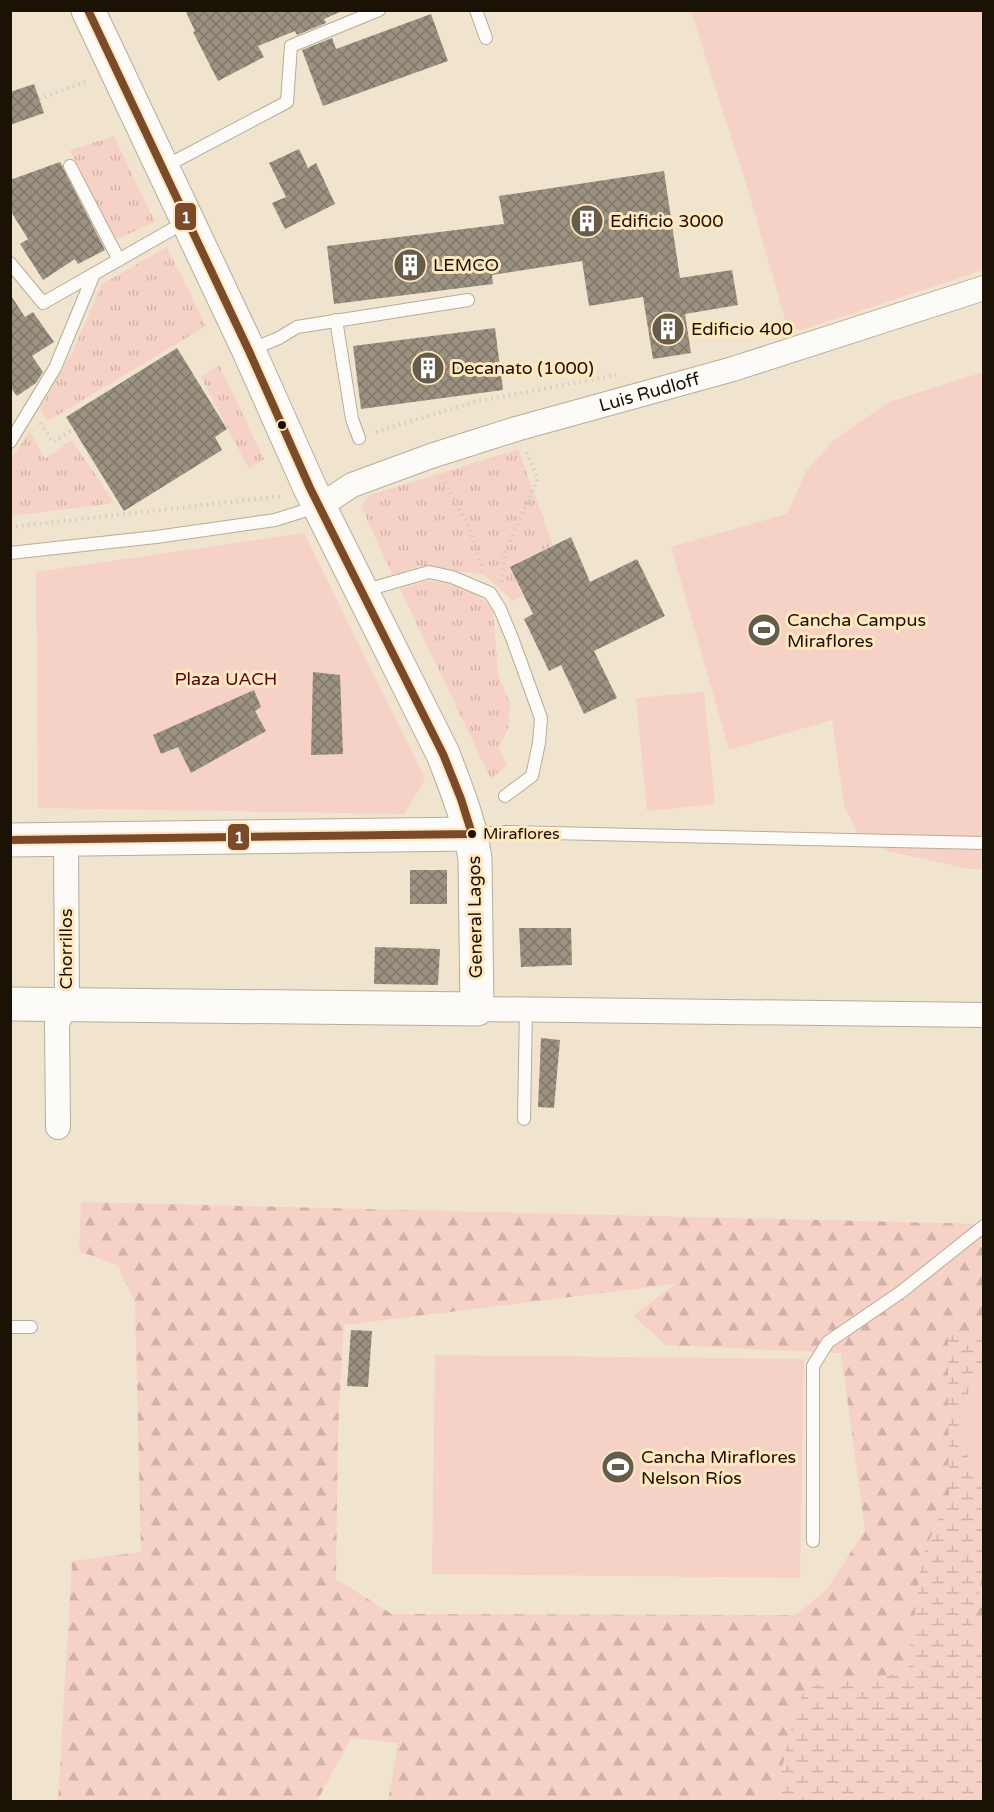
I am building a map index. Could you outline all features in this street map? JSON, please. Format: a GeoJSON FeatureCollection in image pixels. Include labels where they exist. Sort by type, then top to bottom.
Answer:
{"type":"FeatureCollection","features":[{"type":"Feature","properties":{"kind":"main road","name":"General Lagos"},"geometry":{"type":"LineString","coordinates":[[88,10],[249,351],[315,497],[442,754],[461,799],[472,834],[475,859],[477,1009]]}},
{"type":"Feature","properties":{"kind":"main road"},"geometry":{"type":"LineString","coordinates":[[10,840],[472,834]]}},
{"type":"Feature","properties":{"kind":"main road"},"geometry":{"type":"LineString","coordinates":[[10,1004],[477,1009]]}},
{"type":"Feature","properties":{"kind":"street","name":"Luis Rudloff"},"geometry":{"type":"LineString","coordinates":[[315,497],[516,429],[733,369],[984,288]]}},
{"type":"Feature","properties":{"kind":"street","name":"Chorrillos"},"geometry":{"type":"LineString","coordinates":[[58,1127],[57,1023],[67,1004],[66,841]]}},
{"type":"Feature","properties":{"kind":"street"},"geometry":{"type":"LineString","coordinates":[[477,1009],[984,1015]]}},
{"type":"Feature","properties":{"kind":"lane"},"geometry":{"type":"LineString","coordinates":[[162,168],[287,102],[291,46],[379,10]]}},
{"type":"Feature","properties":{"kind":"lane"},"geometry":{"type":"LineString","coordinates":[[476,10],[486,38]]}},
{"type":"Feature","properties":{"kind":"lane"},"geometry":{"type":"LineString","coordinates":[[70,166],[119,260]]}},
{"type":"Feature","properties":{"kind":"lane"},"geometry":{"type":"LineString","coordinates":[[10,263],[43,303],[188,221]]}},
{"type":"Feature","properties":{"kind":"lane"},"geometry":{"type":"LineString","coordinates":[[10,442],[56,368],[94,274]]}},
{"type":"Feature","properties":{"kind":"lane"},"geometry":{"type":"LineString","coordinates":[[249,351],[297,327],[468,300]]}},
{"type":"Feature","properties":{"kind":"lane"},"geometry":{"type":"LineString","coordinates":[[336,320],[352,419],[359,438]]}},
{"type":"Feature","properties":{"kind":"lane"},"geometry":{"type":"LineString","coordinates":[[10,553],[156,537],[275,520],[315,497]]}},
{"type":"Feature","properties":{"kind":"lane"},"geometry":{"type":"LineString","coordinates":[[362,592],[429,572],[452,577],[490,592],[500,609],[541,718],[532,777],[505,796]]}},
{"type":"Feature","properties":{"kind":"lane"},"geometry":{"type":"LineString","coordinates":[[472,834],[505,832],[984,843]]}},
{"type":"Feature","properties":{"kind":"lane"},"geometry":{"type":"LineString","coordinates":[[524,1119],[526,1009]]}},
{"type":"Feature","properties":{"kind":"lane"},"geometry":{"type":"LineString","coordinates":[[813,1541],[813,1366],[828,1342],[901,1292],[984,1226]]}},
{"type":"Feature","properties":{"kind":"lane"},"geometry":{"type":"LineString","coordinates":[[10,1327],[31,1328]]}},
{"type":"Feature","properties":{"kind":"path"},"geometry":{"type":"LineString","coordinates":[[39,99],[87,81]]}},
{"type":"Feature","properties":{"kind":"path"},"geometry":{"type":"LineString","coordinates":[[359,438],[474,402],[620,374]]}},
{"type":"Feature","properties":{"kind":"path"},"geometry":{"type":"LineString","coordinates":[[31,411],[53,442],[74,429]]}},
{"type":"Feature","properties":{"kind":"path"},"geometry":{"type":"LineString","coordinates":[[500,609],[504,554],[538,479],[516,429]]}},
{"type":"Feature","properties":{"kind":"path"},"geometry":{"type":"LineString","coordinates":[[431,456],[470,530],[490,592]]}},
{"type":"Feature","properties":{"kind":"path"},"geometry":{"type":"LineString","coordinates":[[10,527],[298,494],[315,497]]}},
{"type":"Feature","properties":{"kind":"green space"},"geometry":{"type":"Polygon","coordinates":[[[691,11],[983,11],[983,270],[802,330],[788,330],[748,190],[691,11]]]}},
{"type":"Feature","properties":{"kind":"green space"},"geometry":{"type":"Polygon","coordinates":[[[114,136],[155,222],[115,240],[70,150],[114,136]]]}},
{"type":"Feature","properties":{"kind":"green space"},"geometry":{"type":"Polygon","coordinates":[[[167,247],[206,326],[48,421],[40,409],[72,353],[102,284],[167,247]]]}},
{"type":"Feature","properties":{"kind":"green space"},"geometry":{"type":"Polygon","coordinates":[[[219,365],[264,459],[249,469],[201,377],[219,365]]]}},
{"type":"Feature","properties":{"kind":"green space"},"geometry":{"type":"Polygon","coordinates":[[[983,372],[983,869],[969,869],[888,851],[857,833],[844,805],[832,720],[729,750],[671,547],[787,514],[806,471],[834,440],[889,402],[983,372]]]}},
{"type":"Feature","properties":{"kind":"green space"},"geometry":{"type":"Polygon","coordinates":[[[30,431],[45,459],[72,440],[114,503],[11,516],[11,459],[30,431]]]}},
{"type":"Feature","properties":{"kind":"green space"},"geometry":{"type":"Polygon","coordinates":[[[518,449],[553,545],[510,567],[523,596],[512,601],[485,575],[419,566],[393,576],[361,506],[370,495],[518,449]]]}},
{"type":"Feature","properties":{"kind":"green space","name":"Plaza UACH"},"geometry":{"type":"Polygon","coordinates":[[[304,533],[425,779],[404,814],[38,808],[36,572],[304,533]]]}},
{"type":"Feature","properties":{"kind":"green space"},"geometry":{"type":"Polygon","coordinates":[[[426,581],[449,583],[468,589],[486,602],[493,611],[498,674],[510,704],[508,728],[499,748],[507,765],[491,779],[400,589],[426,581]]]}},
{"type":"Feature","properties":{"kind":"green space"},"geometry":{"type":"Polygon","coordinates":[[[704,692],[715,804],[647,811],[636,698],[704,692]]]}},
{"type":"Feature","properties":{"kind":"green space"},"geometry":{"type":"Polygon","coordinates":[[[81,1202],[983,1224],[983,1334],[948,1335],[949,1495],[922,1557],[908,1673],[806,1686],[775,1801],[388,1801],[398,1743],[351,1738],[317,1801],[58,1802],[72,1561],[141,1552],[135,1301],[118,1266],[79,1251],[81,1202]],[[675,1284],[344,1325],[338,1428],[336,1579],[392,1614],[796,1615],[827,1589],[865,1530],[841,1353],[666,1345],[633,1316],[675,1284]]]}},
{"type":"Feature","properties":{"kind":"green space"},"geometry":{"type":"Polygon","coordinates":[[[983,1330],[984,1565],[971,1634],[983,1639],[983,1801],[774,1802],[795,1713],[806,1686],[908,1672],[922,1557],[949,1495],[948,1335],[983,1330]]]}},
{"type":"Feature","properties":{"kind":"green space","name":"Cancha Miraflores Nelson Ríos"},"geometry":{"type":"Polygon","coordinates":[[[435,1355],[804,1359],[800,1578],[432,1574],[435,1355]]]}},
{"type":"Feature","properties":{"kind":"green space"},"geometry":{"type":"Polygon","coordinates":[[[983,1373],[983,1483],[973,1468],[965,1448],[961,1418],[965,1399],[983,1373]]]}},
{"type":"Feature","properties":{"kind":"green space"},"geometry":{"type":"Polygon","coordinates":[[[983,1565],[983,1639],[971,1634],[983,1565]]]}},
{"type":"Feature","properties":{"kind":"building"},"geometry":{"type":"Polygon","coordinates":[[[185,10],[342,11],[324,19],[326,23],[297,35],[295,31],[258,46],[264,57],[218,81],[193,32],[195,31],[185,10]]]}},
{"type":"Feature","properties":{"kind":"building"},"geometry":{"type":"Polygon","coordinates":[[[431,14],[448,61],[323,106],[302,50],[332,38],[336,49],[431,14]]]}},
{"type":"Feature","properties":{"kind":"building"},"geometry":{"type":"Polygon","coordinates":[[[34,84],[44,113],[10,125],[10,92],[34,84]]]}},
{"type":"Feature","properties":{"kind":"building"},"geometry":{"type":"Polygon","coordinates":[[[299,149],[308,168],[316,163],[335,204],[285,229],[272,203],[286,197],[269,163],[299,149]]]}},
{"type":"Feature","properties":{"kind":"building"},"geometry":{"type":"Polygon","coordinates":[[[60,162],[105,250],[78,264],[75,259],[43,280],[20,244],[28,239],[10,210],[10,180],[60,162]]]}},
{"type":"Feature","properties":{"kind":"building"},"geometry":{"type":"Polygon","coordinates":[[[664,171],[680,278],[732,270],[738,305],[685,314],[691,353],[653,359],[643,297],[589,306],[582,261],[492,275],[493,284],[334,304],[327,246],[504,224],[499,196],[664,171]]]}},
{"type":"Feature","properties":{"kind":"building"},"geometry":{"type":"Polygon","coordinates":[[[10,294],[25,317],[33,312],[54,342],[32,356],[43,372],[36,383],[17,396],[10,387],[10,294]]]}},
{"type":"Feature","properties":{"kind":"building","name":"Decanato (1000)"},"geometry":{"type":"Polygon","coordinates":[[[495,328],[503,390],[361,409],[353,346],[495,328]]]}},
{"type":"Feature","properties":{"kind":"building"},"geometry":{"type":"Polygon","coordinates":[[[177,348],[227,429],[215,437],[222,450],[124,511],[66,417],[177,348]]]}},
{"type":"Feature","properties":{"kind":"building"},"geometry":{"type":"Polygon","coordinates":[[[571,537],[590,582],[637,559],[665,616],[594,651],[617,698],[584,714],[561,665],[549,671],[524,619],[533,614],[510,567],[571,537]]]}},
{"type":"Feature","properties":{"kind":"building"},"geometry":{"type":"Polygon","coordinates":[[[313,672],[340,675],[343,754],[311,755],[313,672]]]}},
{"type":"Feature","properties":{"kind":"building"},"geometry":{"type":"Polygon","coordinates":[[[254,690],[261,707],[255,711],[266,731],[191,773],[178,747],[161,754],[153,735],[254,690]]]}},
{"type":"Feature","properties":{"kind":"building"},"geometry":{"type":"Polygon","coordinates":[[[410,870],[447,870],[447,904],[410,904],[410,870]]]}},
{"type":"Feature","properties":{"kind":"building"},"geometry":{"type":"Polygon","coordinates":[[[519,928],[571,928],[572,965],[521,967],[519,928]]]}},
{"type":"Feature","properties":{"kind":"building"},"geometry":{"type":"Polygon","coordinates":[[[375,947],[440,949],[438,985],[374,984],[375,947]]]}},
{"type":"Feature","properties":{"kind":"building"},"geometry":{"type":"Polygon","coordinates":[[[541,1038],[560,1040],[554,1108],[538,1107],[541,1038]]]}},
{"type":"Feature","properties":{"kind":"building"},"geometry":{"type":"Polygon","coordinates":[[[351,1330],[372,1331],[368,1387],[347,1386],[351,1330]]]}},
{"type":"Feature","properties":{"kind":"transit line","name":"1"},"geometry":{"type":"LineString","coordinates":[[10,840],[472,834],[443,754],[310,488],[249,351],[88,10]]}},
{"type":"Feature","properties":{"kind":"place","name":"Edificio 3000"},"geometry":{"type":"Point","coordinates":[587,221]}},
{"type":"Feature","properties":{"kind":"place","name":"LEMCO"},"geometry":{"type":"Point","coordinates":[410,265]}},
{"type":"Feature","properties":{"kind":"place","name":"Edificio 400"},"geometry":{"type":"Point","coordinates":[668,329]}},
{"type":"Feature","properties":{"kind":"place","name":"Decanato (1000)"},"geometry":{"type":"Point","coordinates":[428,368]}},
{"type":"Feature","properties":{"kind":"place","name":"Cancha Campus Miraflores"},"geometry":{"type":"Point","coordinates":[764,630]}},
{"type":"Feature","properties":{"kind":"place","name":"Miraflores"},"geometry":{"type":"Point","coordinates":[472,834]}},
{"type":"Feature","properties":{"kind":"place","name":"Cancha Miraflores Nelson Ríos"},"geometry":{"type":"Point","coordinates":[618,1467]}}]}
